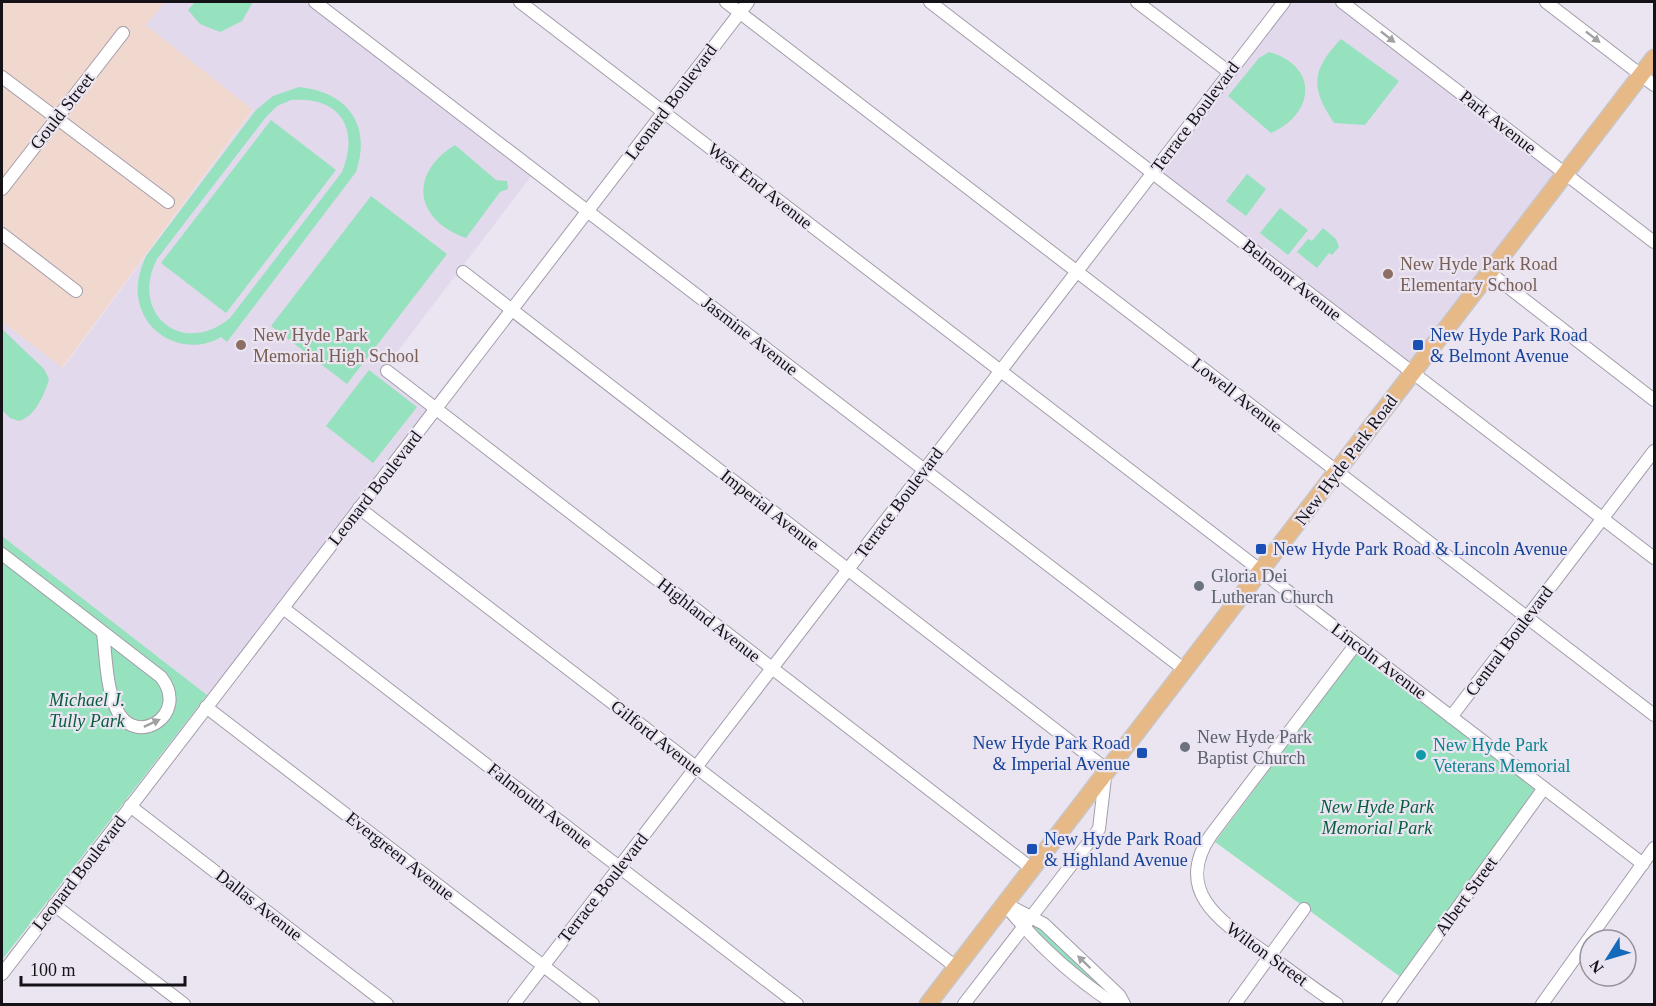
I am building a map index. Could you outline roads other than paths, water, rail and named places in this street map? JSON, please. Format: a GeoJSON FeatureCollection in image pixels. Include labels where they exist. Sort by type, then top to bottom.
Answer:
{"type":"FeatureCollection","features":[{"type":"Feature","properties":{"kind":"main road","name":"New Hyde Park Road"},"geometry":{"type":"LineString","coordinates":[[928,1005],[1106,769],[1185,670],[1566,174],[1648,80],[1654,58]]}},
{"type":"Feature","properties":{"kind":"street","name":"Jasmine Avenue"},"geometry":{"type":"LineString","coordinates":[[315,2],[1185,670]]}},
{"type":"Feature","properties":{"kind":"street","name":"West End Avenue"},"geometry":{"type":"LineString","coordinates":[[520,2],[1000,370]]}},
{"type":"Feature","properties":{"kind":"street","name":"Lowell Avenue"},"geometry":{"type":"LineString","coordinates":[[726,2],[1654,715]]}},
{"type":"Feature","properties":{"kind":"street","name":"Leonard Boulevard"},"geometry":{"type":"LineString","coordinates":[[2,974],[748,2]]}},
{"type":"Feature","properties":{"kind":"street","name":"Belmont Avenue"},"geometry":{"type":"LineString","coordinates":[[930,2],[1654,558]]}},
{"type":"Feature","properties":{"kind":"street"},"geometry":{"type":"LineString","coordinates":[[1137,2],[1229,72]]}},
{"type":"Feature","properties":{"kind":"street","name":"Terrace Boulevard"},"geometry":{"type":"LineString","coordinates":[[514,1005],[1284,2]]}},
{"type":"Feature","properties":{"kind":"street","name":"Park Avenue"},"geometry":{"type":"LineString","coordinates":[[1342,2],[1654,242]]}},
{"type":"Feature","properties":{"kind":"street"},"geometry":{"type":"LineString","coordinates":[[1546,2],[1648,80]]}},
{"type":"Feature","properties":{"kind":"street","name":"Gould Street"},"geometry":{"type":"LineString","coordinates":[[2,189],[123,33]]}},
{"type":"Feature","properties":{"kind":"street"},"geometry":{"type":"LineString","coordinates":[[2,77],[168,202]]}},
{"type":"Feature","properties":{"kind":"street"},"geometry":{"type":"LineString","coordinates":[[2,234],[76,291]]}},
{"type":"Feature","properties":{"kind":"street","name":"Imperial Avenue"},"geometry":{"type":"LineString","coordinates":[[463,272],[1106,769]]}},
{"type":"Feature","properties":{"kind":"street"},"geometry":{"type":"LineString","coordinates":[[1490,273],[1654,400]]}},
{"type":"Feature","properties":{"kind":"street","name":"Lincoln Avenue"},"geometry":{"type":"LineString","coordinates":[[1000,370],[1643,864]]}},
{"type":"Feature","properties":{"kind":"street","name":"Highland Avenue"},"geometry":{"type":"LineString","coordinates":[[387,371],[1032,868]]}},
{"type":"Feature","properties":{"kind":"street","name":"Central Boulevard"},"geometry":{"type":"LineString","coordinates":[[1451,717],[1654,451]]}},
{"type":"Feature","properties":{"kind":"street","name":"Gilford Avenue"},"geometry":{"type":"LineString","coordinates":[[359,508],[956,968]]}},
{"type":"Feature","properties":{"kind":"street"},"geometry":{"type":"LineString","coordinates":[[2,554],[161,677],[170,691],[169,707],[160,719],[150,726],[130,725],[116,708],[103,633]]}},
{"type":"Feature","properties":{"kind":"street","name":"Falmouth Avenue"},"geometry":{"type":"LineString","coordinates":[[283,608],[797,1005]]}},
{"type":"Feature","properties":{"kind":"street","name":"Wilton Street"},"geometry":{"type":"LineString","coordinates":[[1337,1005],[1212,913],[1198,887],[1198,866],[1205,843],[1356,644]]}},
{"type":"Feature","properties":{"kind":"street","name":"Evergreen Avenue"},"geometry":{"type":"LineString","coordinates":[[206,707],[593,1005]]}},
{"type":"Feature","properties":{"kind":"street"},"geometry":{"type":"LineString","coordinates":[[964,1005],[1099,829],[1106,769]]}},
{"type":"Feature","properties":{"kind":"street","name":"Albert Street"},"geometry":{"type":"LineString","coordinates":[[1388,1005],[1544,789]]}},
{"type":"Feature","properties":{"kind":"street","name":"Dallas Avenue"},"geometry":{"type":"LineString","coordinates":[[130,806],[387,1005]]}},
{"type":"Feature","properties":{"kind":"street"},"geometry":{"type":"LineString","coordinates":[[1547,1003],[1654,848]]}},
{"type":"Feature","properties":{"kind":"street"},"geometry":{"type":"LineString","coordinates":[[1004,903],[1044,924],[1119,995],[1124,1005]]}},
{"type":"Feature","properties":{"kind":"street"},"geometry":{"type":"LineString","coordinates":[[1004,903],[1023,927],[1094,991],[1114,1005]]}},
{"type":"Feature","properties":{"kind":"street"},"geometry":{"type":"LineString","coordinates":[[54,905],[184,1005]]}},
{"type":"Feature","properties":{"kind":"street"},"geometry":{"type":"LineString","coordinates":[[1235,1005],[1304,909]]}},
{"type":"Feature","properties":{"kind":"place","name":"New Hyde Park Road Elementary School"},"geometry":{"type":"Point","coordinates":[1388,274]}},
{"type":"Feature","properties":{"kind":"place","name":"New Hyde Park Memorial High School"},"geometry":{"type":"Point","coordinates":[241,345]}},
{"type":"Feature","properties":{"kind":"place","name":"New Hyde Park Road & Belmont Avenue"},"geometry":{"type":"Point","coordinates":[1418,345]}},
{"type":"Feature","properties":{"kind":"place","name":"New Hyde Park Road & Lincoln Avenue"},"geometry":{"type":"Point","coordinates":[1261,549]}},
{"type":"Feature","properties":{"kind":"place","name":"Gloria Dei Lutheran Church"},"geometry":{"type":"Point","coordinates":[1199,586]}},
{"type":"Feature","properties":{"kind":"place","name":"New Hyde Park Baptist Church"},"geometry":{"type":"Point","coordinates":[1185,747]}},
{"type":"Feature","properties":{"kind":"place","name":"New Hyde Park Road & Imperial Avenue"},"geometry":{"type":"Point","coordinates":[1142,753]}},
{"type":"Feature","properties":{"kind":"place","name":"New Hyde Park Veterans Memorial"},"geometry":{"type":"Point","coordinates":[1421,755]}},
{"type":"Feature","properties":{"kind":"place","name":"New Hyde Park Road & Highland Avenue"},"geometry":{"type":"Point","coordinates":[1032,849]}},
{"type":"Feature","properties":{"kind":"park label","name":"Michael J. Tully Park"},"geometry":{"type":"Point","coordinates":[87,710]}},
{"type":"Feature","properties":{"kind":"park label","name":"New Hyde Park Memorial Park"},"geometry":{"type":"Point","coordinates":[1377,817]}}]}
